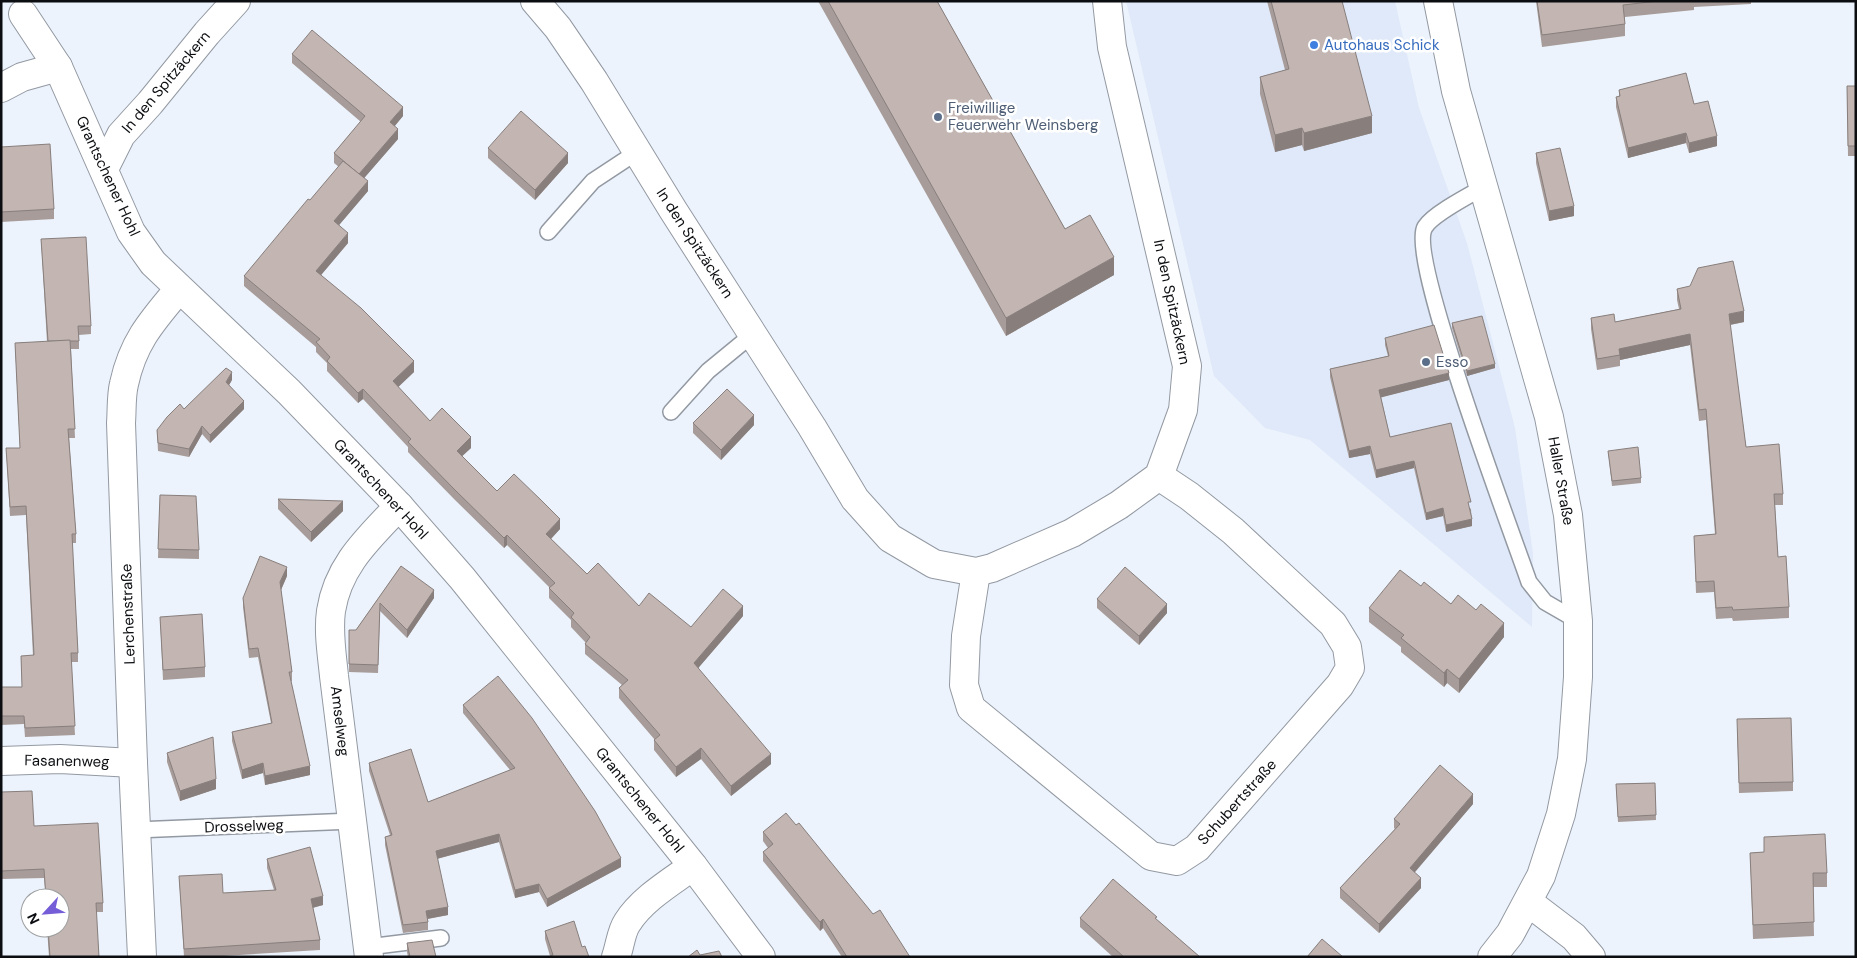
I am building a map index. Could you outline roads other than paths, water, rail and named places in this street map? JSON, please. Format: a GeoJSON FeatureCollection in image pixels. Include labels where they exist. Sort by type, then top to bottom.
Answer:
{"type":"FeatureCollection","features":[{"type":"Feature","properties":{"kind":"street","name":"In den Spitzäckern"},"geometry":{"type":"LineString","coordinates":[[104,168],[121,135],[236,1]]}},
{"type":"Feature","properties":{"kind":"street","name":"In den Spitzäckern"},"geometry":{"type":"LineString","coordinates":[[535,1],[558,28],[589,74],[812,427],[855,499],[890,538],[934,564],[976,572],[992,568],[1072,533],[1119,506],[1159,476],[1183,410],[1187,366],[1112,47],[1107,1]]}},
{"type":"Feature","properties":{"kind":"street","name":"Haller Straße"},"geometry":{"type":"LineString","coordinates":[[1438,1],[1456,91],[1550,418],[1568,515],[1578,621],[1578,677],[1572,759],[1561,814],[1541,876],[1510,934],[1492,957]]}},
{"type":"Feature","properties":{"kind":"street","name":"Grantschener Hohl"},"geometry":{"type":"LineString","coordinates":[[23,14],[58,67],[131,232],[153,263],[288,392],[399,506],[462,578],[694,866],[762,957]]}},
{"type":"Feature","properties":{"kind":"street"},"geometry":{"type":"LineString","coordinates":[[1,88],[22,77],[58,67]]}},
{"type":"Feature","properties":{"kind":"street","name":"Lerchenstraße"},"geometry":{"type":"LineString","coordinates":[[142,957],[121,423],[123,386],[132,354],[146,327],[179,289]]}},
{"type":"Feature","properties":{"kind":"street","name":"Schubertstraße"},"geometry":{"type":"LineString","coordinates":[[976,572],[966,636],[964,685],[971,708],[1151,856],[1177,861],[1196,848],[1340,685],[1350,668],[1347,646],[1333,624],[1233,531],[1189,496],[1159,476]]}},
{"type":"Feature","properties":{"kind":"street","name":"Amselweg"},"geometry":{"type":"LineString","coordinates":[[369,952],[333,667],[331,612],[335,592],[347,566],[358,550],[399,506]]}},
{"type":"Feature","properties":{"kind":"street","name":"Fasanenweg"},"geometry":{"type":"LineString","coordinates":[[1,761],[60,759],[133,763]]}},
{"type":"Feature","properties":{"kind":"street"},"geometry":{"type":"LineString","coordinates":[[616,957],[626,924],[636,911],[694,866]]}},
{"type":"Feature","properties":{"kind":"street"},"geometry":{"type":"LineString","coordinates":[[1528,902],[1574,936],[1591,957]]}},
{"type":"Feature","properties":{"kind":"lane"},"geometry":{"type":"LineString","coordinates":[[548,232],[593,181],[637,152]]}},
{"type":"Feature","properties":{"kind":"lane"},"geometry":{"type":"LineString","coordinates":[[1484,187],[1442,211],[1424,227],[1422,244],[1442,330],[1457,378],[1529,582],[1545,602],[1578,621]]}},
{"type":"Feature","properties":{"kind":"lane"},"geometry":{"type":"LineString","coordinates":[[671,412],[708,371],[753,334]]}},
{"type":"Feature","properties":{"kind":"lane","name":"Drosselweg"},"geometry":{"type":"LineString","coordinates":[[136,830],[352,822]]}},
{"type":"Feature","properties":{"kind":"lane"},"geometry":{"type":"LineString","coordinates":[[369,952],[442,938]]}},
{"type":"Feature","properties":{"kind":"place","name":"Autohaus Schick"},"geometry":{"type":"Point","coordinates":[1314,45]}},
{"type":"Feature","properties":{"kind":"place","name":"Freiwillige Feuerwehr Weinsberg"},"geometry":{"type":"Point","coordinates":[938,117]}},
{"type":"Feature","properties":{"kind":"place","name":"Esso"},"geometry":{"type":"Point","coordinates":[1426,362]}}]}
